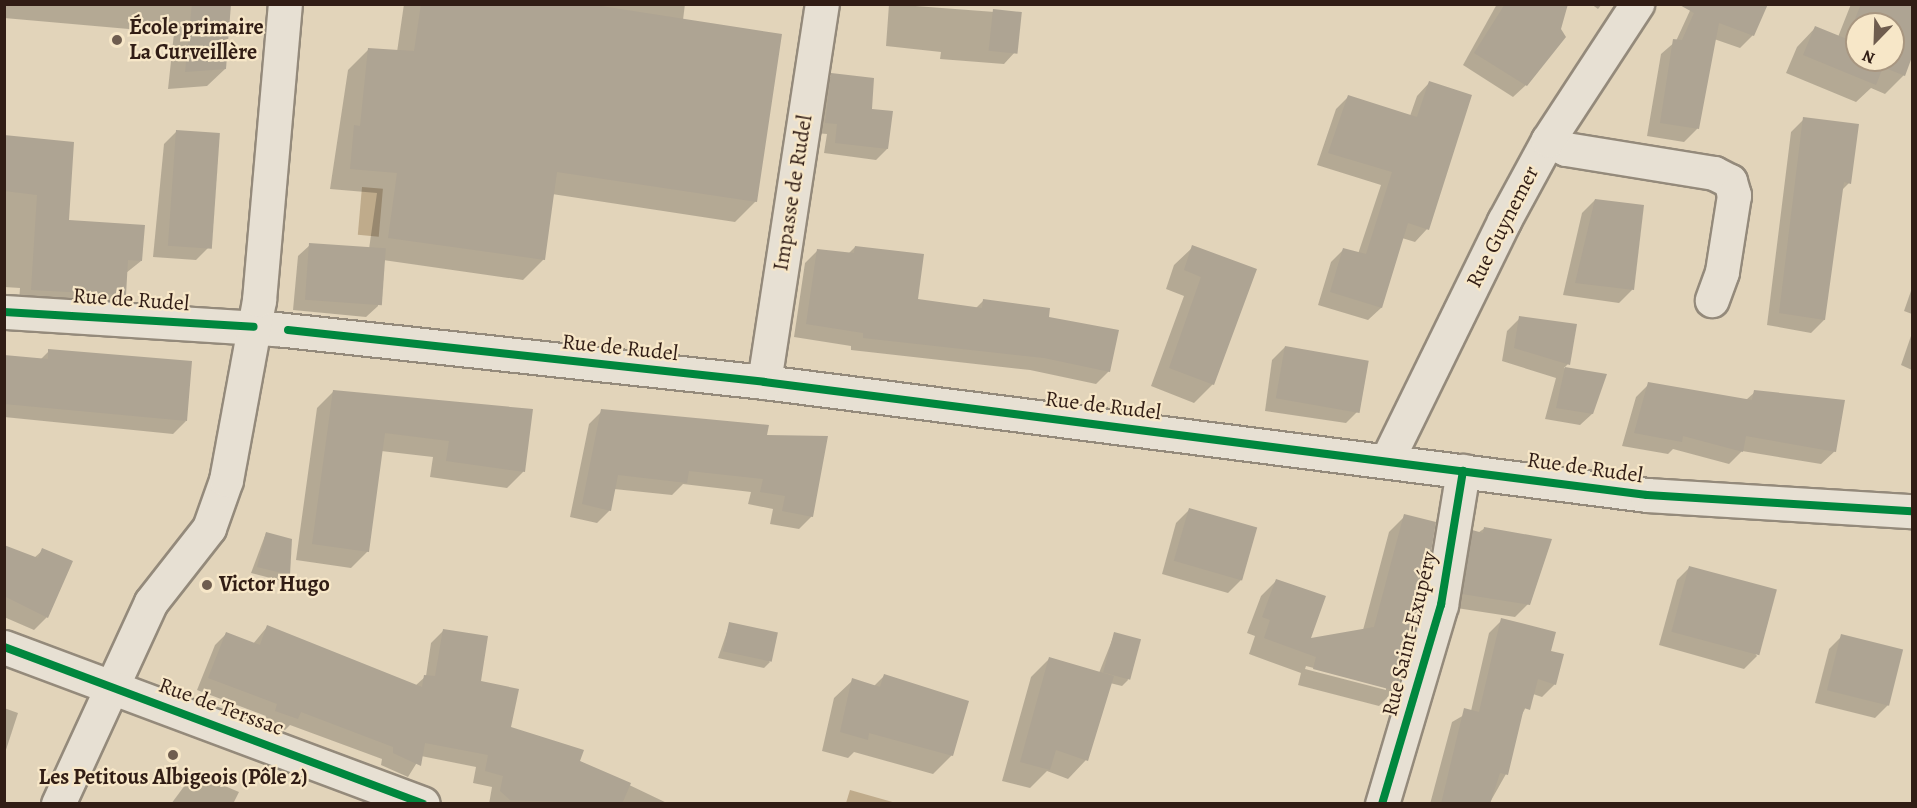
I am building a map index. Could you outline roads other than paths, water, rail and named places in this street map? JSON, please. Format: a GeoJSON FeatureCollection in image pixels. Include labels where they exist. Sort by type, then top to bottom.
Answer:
{"type":"FeatureCollection","features":[{"type":"Feature","properties":{"kind":"street"},"geometry":{"type":"LineString","coordinates":[[58,804],[151,602],[209,528],[236,438],[257,314],[285,4]]}},
{"type":"Feature","properties":{"kind":"street","name":"Impasse de Rudel"},"geometry":{"type":"LineString","coordinates":[[764,382],[822,4]]}},
{"type":"Feature","properties":{"kind":"street","name":"Rue Guynemer"},"geometry":{"type":"LineString","coordinates":[[1387,460],[1548,141],[1637,4]]}},
{"type":"Feature","properties":{"kind":"street"},"geometry":{"type":"LineString","coordinates":[[1548,141],[1566,149],[1714,173],[1730,181],[1734,195],[1722,272],[1712,300]]}},
{"type":"Feature","properties":{"kind":"street","name":"Rue de Rudel"},"geometry":{"type":"LineString","coordinates":[[4,312],[257,314],[764,382],[1647,495],[1912,512]]}},
{"type":"Feature","properties":{"kind":"street","name":"Rue Saint-Exupéry"},"geometry":{"type":"LineString","coordinates":[[1382,804],[1441,605],[1463,471]]}},
{"type":"Feature","properties":{"kind":"street","name":"Rue de Terssac"},"geometry":{"type":"LineString","coordinates":[[4,647],[423,804]]}},
{"type":"Feature","properties":{"kind":"place","name":"École primaire La Curveillère"},"geometry":{"type":"Point","coordinates":[117,40]}},
{"type":"Feature","properties":{"kind":"place","name":"Victor Hugo"},"geometry":{"type":"Point","coordinates":[207,585]}},
{"type":"Feature","properties":{"kind":"place","name":"Les Petitous Albigeois (Pôle 2)"},"geometry":{"type":"Point","coordinates":[173,755]}}]}
